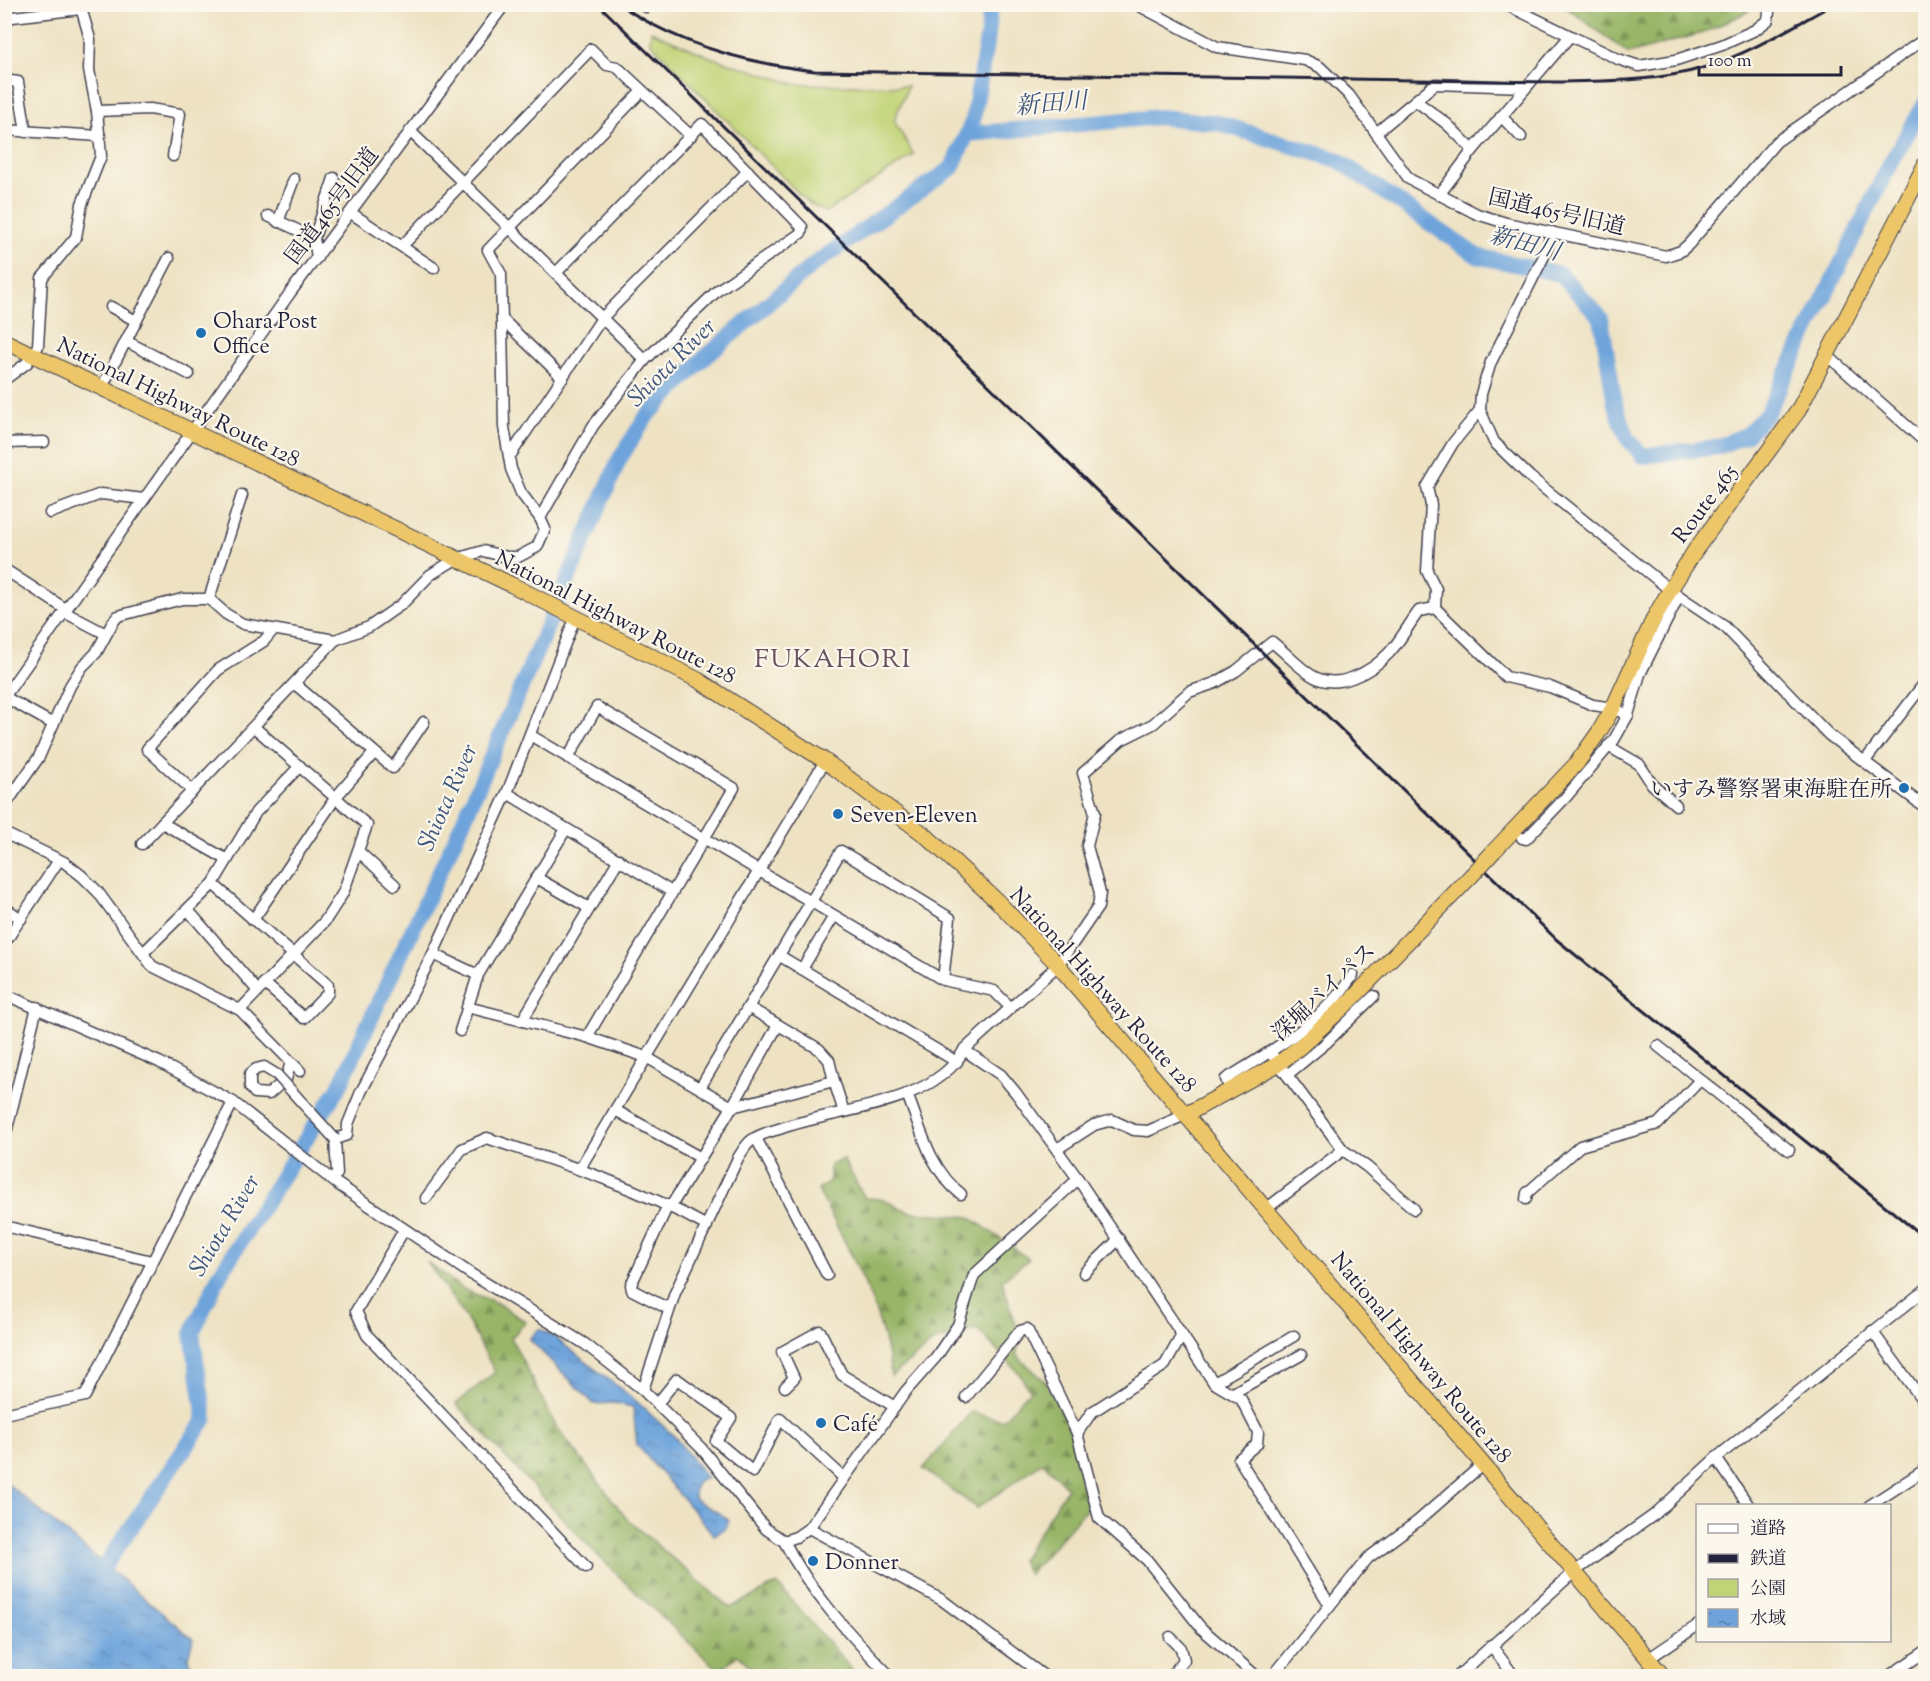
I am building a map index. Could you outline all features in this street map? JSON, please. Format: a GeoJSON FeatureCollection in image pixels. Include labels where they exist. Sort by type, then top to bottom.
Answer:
{"type":"FeatureCollection","features":[{"type":"Feature","properties":{"kind":"highway","name":"Route 465"},"geometry":{"type":"LineString","coordinates":[[1494,851],[1577,763],[1613,708],[1654,618],[1675,593],[1696,549],[1782,435],[1828,356],[1926,163]]}},
{"type":"Feature","properties":{"kind":"highway","name":"National Highway Route 128"},"geometry":{"type":"LineString","coordinates":[[4,341],[512,585],[698,680],[825,760],[925,835],[996,900],[1058,965],[1663,1677]]}},
{"type":"Feature","properties":{"kind":"highway","name":"深堀バイパス"},"geometry":{"type":"LineString","coordinates":[[1185,1115],[1278,1064],[1342,1008],[1494,851]]}},
{"type":"Feature","properties":{"kind":"street","name":"国道465号旧道"},"geometry":{"type":"LineString","coordinates":[[5,697],[316,258],[505,4]]}},
{"type":"Feature","properties":{"kind":"street"},"geometry":{"type":"LineString","coordinates":[[640,4],[646,7],[647,4]]}},
{"type":"Feature","properties":{"kind":"street","name":"国道465号旧道"},"geometry":{"type":"LineString","coordinates":[[1136,4],[1216,47],[1305,60],[1320,67],[1349,95],[1409,179],[1478,214],[1506,223],[1666,256],[1681,251],[1776,142],[1926,38]]}},
{"type":"Feature","properties":{"kind":"street"},"geometry":{"type":"LineString","coordinates":[[1505,4],[1632,65],[1656,64],[1722,45],[1755,30],[1768,20],[1770,4]]}},
{"type":"Feature","properties":{"kind":"street"},"geometry":{"type":"LineString","coordinates":[[4,18],[80,7],[90,39],[89,70],[100,136],[98,166],[82,204],[76,237],[42,278],[38,346],[34,356],[4,380]]}},
{"type":"Feature","properties":{"kind":"street"},"geometry":{"type":"LineString","coordinates":[[1439,195],[1501,116],[1570,36]]}},
{"type":"Feature","properties":{"kind":"street"},"geometry":{"type":"LineString","coordinates":[[402,246],[591,49],[607,65],[617,67],[691,136]]}},
{"type":"Feature","properties":{"kind":"street"},"geometry":{"type":"LineString","coordinates":[[4,80],[18,82],[26,132]]}},
{"type":"Feature","properties":{"kind":"street"},"geometry":{"type":"LineString","coordinates":[[1376,133],[1435,84],[1526,87]]}},
{"type":"Feature","properties":{"kind":"street"},"geometry":{"type":"LineString","coordinates":[[142,844],[335,640],[369,627],[402,604],[430,575],[456,559],[483,551],[507,557],[529,553],[542,540],[545,529],[540,518],[521,493],[511,469],[504,427],[501,274],[488,250],[642,91]]}},
{"type":"Feature","properties":{"kind":"street"},"geometry":{"type":"LineString","coordinates":[[1416,101],[1447,124],[1473,150]]}},
{"type":"Feature","properties":{"kind":"street"},"geometry":{"type":"LineString","coordinates":[[97,111],[150,110],[180,114],[173,156]]}},
{"type":"Feature","properties":{"kind":"street"},"geometry":{"type":"LineString","coordinates":[[1501,116],[1521,137]]}},
{"type":"Feature","properties":{"kind":"street"},"geometry":{"type":"LineString","coordinates":[[540,518],[593,426],[645,360],[718,291],[801,233],[802,227],[702,124],[556,273]]}},
{"type":"Feature","properties":{"kind":"street"},"geometry":{"type":"LineString","coordinates":[[4,130],[100,136]]}},
{"type":"Feature","properties":{"kind":"street"},"geometry":{"type":"LineString","coordinates":[[410,131],[645,360]]}},
{"type":"Feature","properties":{"kind":"street"},"geometry":{"type":"LineString","coordinates":[[510,456],[602,318],[748,171]]}},
{"type":"Feature","properties":{"kind":"street"},"geometry":{"type":"LineString","coordinates":[[316,258],[314,238],[334,178]]}},
{"type":"Feature","properties":{"kind":"street"},"geometry":{"type":"LineString","coordinates":[[294,179],[293,193],[273,219],[314,238]]}},
{"type":"Feature","properties":{"kind":"street"},"geometry":{"type":"LineString","coordinates":[[351,213],[434,268]]}},
{"type":"Feature","properties":{"kind":"street"},"geometry":{"type":"LineString","coordinates":[[1552,232],[1546,252],[1491,362],[1481,394],[1480,410],[1494,442],[1505,455],[1675,593],[1725,627],[1822,728],[1926,808]]}},
{"type":"Feature","properties":{"kind":"street"},"geometry":{"type":"LineString","coordinates":[[101,389],[169,258]]}},
{"type":"Feature","properties":{"kind":"street"},"geometry":{"type":"LineString","coordinates":[[111,307],[136,321]]}},
{"type":"Feature","properties":{"kind":"street"},"geometry":{"type":"LineString","coordinates":[[502,319],[563,378]]}},
{"type":"Feature","properties":{"kind":"street"},"geometry":{"type":"LineString","coordinates":[[126,341],[189,374]]}},
{"type":"Feature","properties":{"kind":"street"},"geometry":{"type":"LineString","coordinates":[[1828,356],[1926,443]]}},
{"type":"Feature","properties":{"kind":"street"},"geometry":{"type":"LineString","coordinates":[[1480,410],[1453,443],[1427,488],[1431,505],[1427,571],[1436,589],[1435,608],[1506,677],[1550,687],[1593,705],[1613,708],[1628,715]]}},
{"type":"Feature","properties":{"kind":"street"},"geometry":{"type":"LineString","coordinates":[[4,443],[44,442]]}},
{"type":"Feature","properties":{"kind":"street"},"geometry":{"type":"LineString","coordinates":[[50,513],[101,494],[144,499]]}},
{"type":"Feature","properties":{"kind":"street"},"geometry":{"type":"LineString","coordinates":[[209,599],[242,495]]}},
{"type":"Feature","properties":{"kind":"street"},"geometry":{"type":"LineString","coordinates":[[4,569],[66,612],[106,634]]}},
{"type":"Feature","properties":{"kind":"street"},"geometry":{"type":"LineString","coordinates":[[1522,838],[1526,839],[1566,797],[1608,746],[1628,715],[1640,674],[1675,593]]}},
{"type":"Feature","properties":{"kind":"street"},"geometry":{"type":"LineString","coordinates":[[4,807],[39,757],[70,686],[82,667],[96,653],[118,616],[182,599],[209,599],[220,610],[243,624],[335,640]]}},
{"type":"Feature","properties":{"kind":"street"},"geometry":{"type":"LineString","coordinates":[[643,1390],[669,1310],[738,1158],[756,1137],[800,1121],[844,1112],[907,1094],[940,1077],[957,1062],[964,1050],[1058,965],[1098,907],[1100,893],[1087,846],[1095,813],[1083,773],[1121,740],[1153,724],[1189,692],[1215,683],[1229,675],[1272,642],[1312,676],[1339,681],[1370,669],[1389,652],[1419,611],[1435,608]]}},
{"type":"Feature","properties":{"kind":"street"},"geometry":{"type":"LineString","coordinates":[[335,1139],[347,1135],[348,1124],[361,1092],[433,954],[507,793],[575,618]]}},
{"type":"Feature","properties":{"kind":"street"},"geometry":{"type":"LineString","coordinates":[[193,791],[147,749],[218,670],[264,640],[273,630]]}},
{"type":"Feature","properties":{"kind":"street"},"geometry":{"type":"LineString","coordinates":[[1865,761],[1926,681]]}},
{"type":"Feature","properties":{"kind":"street"},"geometry":{"type":"LineString","coordinates":[[295,684],[393,768],[424,722]]}},
{"type":"Feature","properties":{"kind":"street"},"geometry":{"type":"LineString","coordinates":[[5,697],[53,724]]}},
{"type":"Feature","properties":{"kind":"street"},"geometry":{"type":"LineString","coordinates":[[568,758],[597,707],[734,788],[702,838],[587,1037]]}},
{"type":"Feature","properties":{"kind":"street"},"geometry":{"type":"LineString","coordinates":[[240,1010],[324,921],[343,893],[367,825],[254,727]]}},
{"type":"Feature","properties":{"kind":"street"},"geometry":{"type":"LineString","coordinates":[[530,735],[757,872],[943,980],[994,990],[1011,1008]]}},
{"type":"Feature","properties":{"kind":"street"},"geometry":{"type":"LineString","coordinates":[[1608,746],[1639,764],[1652,784],[1676,805]]}},
{"type":"Feature","properties":{"kind":"street"},"geometry":{"type":"LineString","coordinates":[[253,920],[336,797],[374,753]]}},
{"type":"Feature","properties":{"kind":"street"},"geometry":{"type":"LineString","coordinates":[[580,1168],[825,760]]}},
{"type":"Feature","properties":{"kind":"street"},"geometry":{"type":"LineString","coordinates":[[143,953],[213,884],[256,812],[300,766]]}},
{"type":"Feature","properties":{"kind":"street"},"geometry":{"type":"LineString","coordinates":[[507,793],[672,892]]}},
{"type":"Feature","properties":{"kind":"street"},"geometry":{"type":"LineString","coordinates":[[162,823],[226,859]]}},
{"type":"Feature","properties":{"kind":"street"},"geometry":{"type":"LineString","coordinates":[[460,1031],[478,975],[566,829]]}},
{"type":"Feature","properties":{"kind":"street"},"geometry":{"type":"LineString","coordinates":[[4,833],[59,860],[82,876],[98,892],[152,966],[240,1010],[300,1071]]}},
{"type":"Feature","properties":{"kind":"street"},"geometry":{"type":"LineString","coordinates":[[358,851],[394,885]]}},
{"type":"Feature","properties":{"kind":"street"},"geometry":{"type":"LineString","coordinates":[[700,1088],[842,851],[951,918],[943,980]]}},
{"type":"Feature","properties":{"kind":"street"},"geometry":{"type":"LineString","coordinates":[[522,1021],[619,859]]}},
{"type":"Feature","properties":{"kind":"street"},"geometry":{"type":"LineString","coordinates":[[4,944],[59,860]]}},
{"type":"Feature","properties":{"kind":"street"},"geometry":{"type":"LineString","coordinates":[[537,878],[590,908]]}},
{"type":"Feature","properties":{"kind":"street"},"geometry":{"type":"LineString","coordinates":[[188,910],[261,987],[304,1018],[328,993],[328,985],[213,884]]}},
{"type":"Feature","properties":{"kind":"street"},"geometry":{"type":"LineString","coordinates":[[4,907],[21,919]]}},
{"type":"Feature","properties":{"kind":"street"},"geometry":{"type":"LineString","coordinates":[[802,969],[834,916]]}},
{"type":"Feature","properties":{"kind":"street"},"geometry":{"type":"LineString","coordinates":[[433,954],[478,975]]}},
{"type":"Feature","properties":{"kind":"street"},"geometry":{"type":"LineString","coordinates":[[780,956],[957,1062]]}},
{"type":"Feature","properties":{"kind":"street"},"geometry":{"type":"LineString","coordinates":[[1278,1064],[1299,1031],[1341,994],[1353,975]]}},
{"type":"Feature","properties":{"kind":"street"},"geometry":{"type":"LineString","coordinates":[[4,994],[159,1062],[233,1102],[404,1230],[585,1344],[643,1390],[702,1449],[766,1529],[784,1540],[798,1569],[854,1640],[890,1677]]}},
{"type":"Feature","properties":{"kind":"street"},"geometry":{"type":"LineString","coordinates":[[1278,1064],[1326,1043],[1374,996]]}},
{"type":"Feature","properties":{"kind":"street"},"geometry":{"type":"LineString","coordinates":[[4,1141],[37,1007]]}},
{"type":"Feature","properties":{"kind":"street"},"geometry":{"type":"LineString","coordinates":[[467,1007],[587,1037],[646,1057],[732,1107],[834,1081]]}},
{"type":"Feature","properties":{"kind":"street"},"geometry":{"type":"LineString","coordinates":[[748,1007],[819,1049],[829,1060],[844,1112]]}},
{"type":"Feature","properties":{"kind":"street"},"geometry":{"type":"LineString","coordinates":[[669,1310],[632,1290],[630,1285],[669,1205],[732,1107],[778,1025]]}},
{"type":"Feature","properties":{"kind":"street"},"geometry":{"type":"LineString","coordinates":[[1658,1046],[1789,1150]]}},
{"type":"Feature","properties":{"kind":"street"},"geometry":{"type":"LineString","coordinates":[[964,1050],[1001,1075],[1078,1179],[1214,1383],[1241,1399],[1258,1432],[1257,1444],[1239,1459],[1330,1605]]}},
{"type":"Feature","properties":{"kind":"street"},"geometry":{"type":"LineString","coordinates":[[291,1062],[286,1079],[269,1094],[261,1095],[250,1087],[250,1074],[256,1069],[264,1067],[277,1075],[335,1139],[337,1179]]}},
{"type":"Feature","properties":{"kind":"street"},"geometry":{"type":"LineString","coordinates":[[1278,1064],[1344,1150],[1367,1167],[1414,1209]]}},
{"type":"Feature","properties":{"kind":"street"},"geometry":{"type":"LineString","coordinates":[[1526,1199],[1527,1193],[1580,1146],[1658,1124],[1700,1080]]}},
{"type":"Feature","properties":{"kind":"street"},"geometry":{"type":"LineString","coordinates":[[907,1094],[931,1156],[945,1181],[961,1194]]}},
{"type":"Feature","properties":{"kind":"street"},"geometry":{"type":"LineString","coordinates":[[4,1414],[85,1396],[233,1102]]}},
{"type":"Feature","properties":{"kind":"street"},"geometry":{"type":"LineString","coordinates":[[615,1110],[701,1158]]}},
{"type":"Feature","properties":{"kind":"street"},"geometry":{"type":"LineString","coordinates":[[1057,1149],[1094,1125],[1112,1120],[1134,1130],[1148,1131],[1185,1115]]}},
{"type":"Feature","properties":{"kind":"street"},"geometry":{"type":"LineString","coordinates":[[756,1137],[827,1275]]}},
{"type":"Feature","properties":{"kind":"street"},"geometry":{"type":"LineString","coordinates":[[426,1198],[462,1149],[487,1138],[580,1168],[669,1205],[707,1226]]}},
{"type":"Feature","properties":{"kind":"street"},"geometry":{"type":"LineString","coordinates":[[1266,1209],[1344,1150]]}},
{"type":"Feature","properties":{"kind":"street"},"geometry":{"type":"LineString","coordinates":[[784,1540],[796,1537],[809,1528],[895,1407],[936,1357],[958,1326],[974,1275],[1003,1245],[1078,1179]]}},
{"type":"Feature","properties":{"kind":"street"},"geometry":{"type":"LineString","coordinates":[[4,1226],[152,1262]]}},
{"type":"Feature","properties":{"kind":"street"},"geometry":{"type":"LineString","coordinates":[[404,1230],[356,1311],[367,1335],[586,1567]]}},
{"type":"Feature","properties":{"kind":"street"},"geometry":{"type":"LineString","coordinates":[[1084,1273],[1119,1239]]}},
{"type":"Feature","properties":{"kind":"street"},"geometry":{"type":"LineString","coordinates":[[1458,1677],[1574,1572],[1654,1515],[1716,1458],[1926,1288]]}},
{"type":"Feature","properties":{"kind":"street"},"geometry":{"type":"LineString","coordinates":[[966,1397],[1024,1328],[1029,1331],[1077,1433],[1100,1518],[1147,1560],[1201,1628],[1256,1677]]}},
{"type":"Feature","properties":{"kind":"street"},"geometry":{"type":"LineString","coordinates":[[785,1388],[794,1378],[782,1352],[820,1331],[842,1375],[895,1407]]}},
{"type":"Feature","properties":{"kind":"street"},"geometry":{"type":"LineString","coordinates":[[1872,1331],[1926,1405]]}},
{"type":"Feature","properties":{"kind":"street"},"geometry":{"type":"LineString","coordinates":[[1077,1433],[1092,1412],[1165,1365],[1182,1335]]}},
{"type":"Feature","properties":{"kind":"street"},"geometry":{"type":"LineString","coordinates":[[1214,1383],[1294,1336]]}},
{"type":"Feature","properties":{"kind":"street"},"geometry":{"type":"LineString","coordinates":[[1233,1393],[1301,1355]]}},
{"type":"Feature","properties":{"kind":"street"},"geometry":{"type":"LineString","coordinates":[[657,1404],[676,1379],[732,1418],[716,1441],[753,1472],[780,1419],[844,1478]]}},
{"type":"Feature","properties":{"kind":"street"},"geometry":{"type":"LineString","coordinates":[[1716,1458],[1748,1504]]}},
{"type":"Feature","properties":{"kind":"street"},"geometry":{"type":"LineString","coordinates":[[1273,1677],[1368,1558],[1418,1521],[1483,1464]]}},
{"type":"Feature","properties":{"kind":"street"},"geometry":{"type":"LineString","coordinates":[[1872,1504],[1926,1469]]}},
{"type":"Feature","properties":{"kind":"street"},"geometry":{"type":"LineString","coordinates":[[809,1528],[942,1600],[1044,1677]]}},
{"type":"Feature","properties":{"kind":"street"},"geometry":{"type":"LineString","coordinates":[[1648,1659],[1696,1626]]}},
{"type":"Feature","properties":{"kind":"street"},"geometry":{"type":"LineString","coordinates":[[1170,1637],[1181,1648],[1184,1660],[1172,1677]]}},
{"type":"Feature","properties":{"kind":"street"},"geometry":{"type":"LineString","coordinates":[[1491,1645],[1514,1677]]}},
{"type":"Feature","properties":{"kind":"street"},"geometry":{"type":"LineString","coordinates":[[1890,1677],[1926,1651]]}},
{"type":"Feature","properties":{"kind":"green space"},"geometry":{"type":"Polygon","coordinates":[[[1563,5],[1748,5],[1749,11],[1706,32],[1629,54],[1563,5]]]}},
{"type":"Feature","properties":{"kind":"green space"},"geometry":{"type":"Polygon","coordinates":[[[651,31],[710,57],[795,84],[908,86],[894,121],[914,155],[826,212],[808,203],[650,42],[651,31]]]}},
{"type":"Feature","properties":{"kind":"green space"},"geometry":{"type":"Polygon","coordinates":[[[843,1159],[865,1198],[882,1199],[910,1212],[970,1217],[1029,1259],[1002,1280],[1020,1339],[1016,1355],[1047,1383],[1078,1447],[1090,1505],[1028,1575],[1021,1560],[1067,1488],[1043,1462],[977,1508],[923,1469],[971,1412],[1003,1420],[1030,1390],[1018,1372],[977,1329],[935,1341],[891,1376],[887,1351],[873,1303],[853,1257],[818,1190],[830,1180],[830,1165],[843,1159]]]}},
{"type":"Feature","properties":{"kind":"green space"},"geometry":{"type":"Polygon","coordinates":[[[427,1262],[465,1290],[497,1303],[526,1322],[511,1338],[556,1426],[627,1519],[730,1608],[777,1584],[858,1676],[760,1676],[738,1655],[719,1671],[602,1560],[456,1404],[495,1372],[466,1318],[427,1262]]]}},
{"type":"Feature","properties":{"kind":"water"},"geometry":{"type":"Polygon","coordinates":[[[539,1329],[554,1337],[635,1400],[674,1436],[707,1478],[697,1482],[694,1498],[729,1521],[726,1528],[714,1535],[637,1445],[633,1407],[614,1403],[594,1404],[529,1339],[539,1329]]]}},
{"type":"Feature","properties":{"kind":"water"},"geometry":{"type":"Polygon","coordinates":[[[4,1481],[193,1639],[188,1658],[195,1676],[5,1676],[4,1481]]]}},
{"type":"Feature","properties":{"kind":"waterway","name":"Shiota River"},"geometry":{"type":"LineString","coordinates":[[104,1567],[205,1419],[192,1333],[220,1274],[339,1087],[467,813],[620,458],[646,417],[702,360],[813,265],[952,168],[973,120],[989,27],[990,4]]}},
{"type":"Feature","properties":{"kind":"waterway","name":"新田川"},"geometry":{"type":"LineString","coordinates":[[968,134],[1160,117],[1218,123],[1338,160],[1477,256],[1560,274],[1601,318],[1615,404],[1628,439],[1643,456],[1717,447],[1746,435],[1767,413],[1891,162],[1926,102]]}},
{"type":"Feature","properties":{"kind":"railway"},"geometry":{"type":"LineString","coordinates":[[598,4],[1557,940],[1926,1239]]}},
{"type":"Feature","properties":{"kind":"railway"},"geometry":{"type":"LineString","coordinates":[[619,4],[664,31],[713,50],[763,63],[815,71],[1555,82],[1650,78],[1706,67],[1755,47],[1834,4]]}},
{"type":"Feature","properties":{"kind":"place","name":"Ohara Post Office"},"geometry":{"type":"Point","coordinates":[201,333]}},
{"type":"Feature","properties":{"kind":"place","name":"いすみ警察署東海駐在所"},"geometry":{"type":"Point","coordinates":[1904,788]}},
{"type":"Feature","properties":{"kind":"place","name":"Seven-Eleven"},"geometry":{"type":"Point","coordinates":[838,814]}},
{"type":"Feature","properties":{"kind":"place","name":"Café"},"geometry":{"type":"Point","coordinates":[821,1423]}},
{"type":"Feature","properties":{"kind":"place","name":"Donner"},"geometry":{"type":"Point","coordinates":[813,1561]}},
{"type":"Feature","properties":{"kind":"district","name":"FUKAHORI"},"geometry":{"type":"Point","coordinates":[833,658]}}]}
